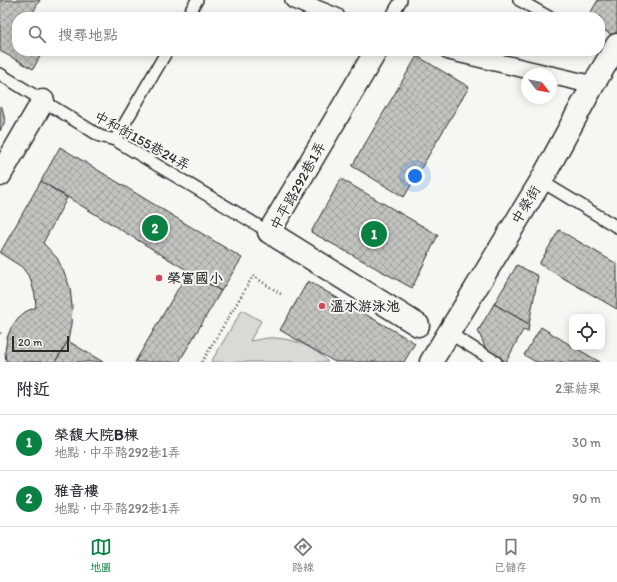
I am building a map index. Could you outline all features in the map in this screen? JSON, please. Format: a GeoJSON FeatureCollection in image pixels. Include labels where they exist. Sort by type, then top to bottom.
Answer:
{"type":"FeatureCollection","features":[{"type":"Feature","properties":{"kind":"street"},"geometry":{"type":"LineString","coordinates":[[294,0],[324,12]]}},
{"type":"Feature","properties":{"kind":"street","name":"中榮街"},"geometry":{"type":"LineString","coordinates":[[431,362],[541,181],[593,85],[610,49]]}},
{"type":"Feature","properties":{"kind":"street","name":"中平路292巷1弄"},"geometry":{"type":"LineString","coordinates":[[373,56],[270,232],[418,325]]}},
{"type":"Feature","properties":{"kind":"street"},"geometry":{"type":"LineString","coordinates":[[470,56],[521,68]]}},
{"type":"Feature","properties":{"kind":"street"},"geometry":{"type":"LineString","coordinates":[[557,76],[593,85]]}},
{"type":"Feature","properties":{"kind":"street"},"geometry":{"type":"LineString","coordinates":[[0,175],[43,101]]}},
{"type":"Feature","properties":{"kind":"lane"},"geometry":{"type":"LineString","coordinates":[[190,12],[197,0]]}},
{"type":"Feature","properties":{"kind":"lane"},"geometry":{"type":"LineString","coordinates":[[394,12],[401,0]]}},
{"type":"Feature","properties":{"kind":"lane"},"geometry":{"type":"LineString","coordinates":[[519,0],[539,12]]}},
{"type":"Feature","properties":{"kind":"lane"},"geometry":{"type":"LineString","coordinates":[[115,140],[164,56]]}},
{"type":"Feature","properties":{"kind":"lane","name":"中和街155巷24弄"},"geometry":{"type":"LineString","coordinates":[[0,74],[100,136],[115,140],[270,232]]}},
{"type":"Feature","properties":{"kind":"lane"},"geometry":{"type":"LineString","coordinates":[[541,181],[617,228]]}},
{"type":"Feature","properties":{"kind":"lane"},"geometry":{"type":"LineString","coordinates":[[457,338],[496,362]]}},
{"type":"Feature","properties":{"kind":"path"},"geometry":{"type":"LineString","coordinates":[[202,362],[253,276],[281,294]]}},
{"type":"Feature","properties":{"kind":"shaded area"},"geometry":{"type":"Polygon","coordinates":[[[242,310],[261,321],[250,341],[266,338],[290,340],[311,348],[328,362],[211,362],[242,310]]]}},
{"type":"Feature","properties":{"kind":"building"},"geometry":{"type":"Polygon","coordinates":[[[1,0],[40,0],[33,12],[12,12],[12,56],[40,56],[33,69],[0,51],[1,0]]]}},
{"type":"Feature","properties":{"kind":"building"},"geometry":{"type":"Polygon","coordinates":[[[598,0],[617,0],[617,31],[614,36],[605,31],[605,12],[591,12],[598,0]]]}},
{"type":"Feature","properties":{"kind":"building"},"geometry":{"type":"Polygon","coordinates":[[[417,56],[469,87],[404,197],[352,166],[417,56]]]}},
{"type":"Feature","properties":{"kind":"building"},"geometry":{"type":"Polygon","coordinates":[[[0,106],[2,107],[5,121],[0,131],[0,106]]]}},
{"type":"Feature","properties":{"kind":"building"},"geometry":{"type":"Polygon","coordinates":[[[60,147],[242,258],[221,291],[41,181],[60,147]]]}},
{"type":"Feature","properties":{"kind":"building"},"geometry":{"type":"Polygon","coordinates":[[[341,179],[438,235],[412,288],[311,232],[341,179]]]}},
{"type":"Feature","properties":{"kind":"building"},"geometry":{"type":"Polygon","coordinates":[[[41,181],[67,198],[43,243],[57,258],[70,288],[72,306],[68,341],[55,362],[6,362],[5,352],[7,338],[11,328],[18,318],[25,312],[36,307],[35,295],[30,278],[22,267],[0,253],[41,181]]]}},
{"type":"Feature","properties":{"kind":"building"},"geometry":{"type":"Polygon","coordinates":[[[559,230],[617,264],[617,309],[539,264],[559,230]]]}},
{"type":"Feature","properties":{"kind":"building"},"geometry":{"type":"Polygon","coordinates":[[[517,265],[538,276],[529,324],[494,304],[517,265]]]}},
{"type":"Feature","properties":{"kind":"building"},"geometry":{"type":"Polygon","coordinates":[[[188,272],[221,291],[179,362],[135,362],[188,272]]]}},
{"type":"Feature","properties":{"kind":"building","name":"溫水游泳池"},"geometry":{"type":"Polygon","coordinates":[[[308,281],[415,343],[404,362],[335,362],[280,330],[308,281]]]}},
{"type":"Feature","properties":{"kind":"building"},"geometry":{"type":"Polygon","coordinates":[[[494,304],[529,324],[528,332],[523,330],[506,362],[487,351],[478,331],[494,304]]]}},
{"type":"Feature","properties":{"kind":"building"},"geometry":{"type":"Polygon","coordinates":[[[541,327],[569,344],[569,350],[579,350],[600,362],[536,362],[524,355],[541,327]]]}},
{"type":"Feature","properties":{"kind":"building"},"geometry":{"type":"Polygon","coordinates":[[[68,341],[103,362],[55,362],[68,341]]]}},
{"type":"Feature","properties":{"kind":"place","name":"雅音樓"},"geometry":{"type":"Point","coordinates":[155,228]}},
{"type":"Feature","properties":{"kind":"place","name":"榮馥大院B棟"},"geometry":{"type":"Point","coordinates":[374,234]}},
{"type":"Feature","properties":{"kind":"place","name":"榮富國小"},"geometry":{"type":"Point","coordinates":[159,278]}},
{"type":"Feature","properties":{"kind":"place","name":"溫水游泳池"},"geometry":{"type":"Point","coordinates":[322,306]}}]}
